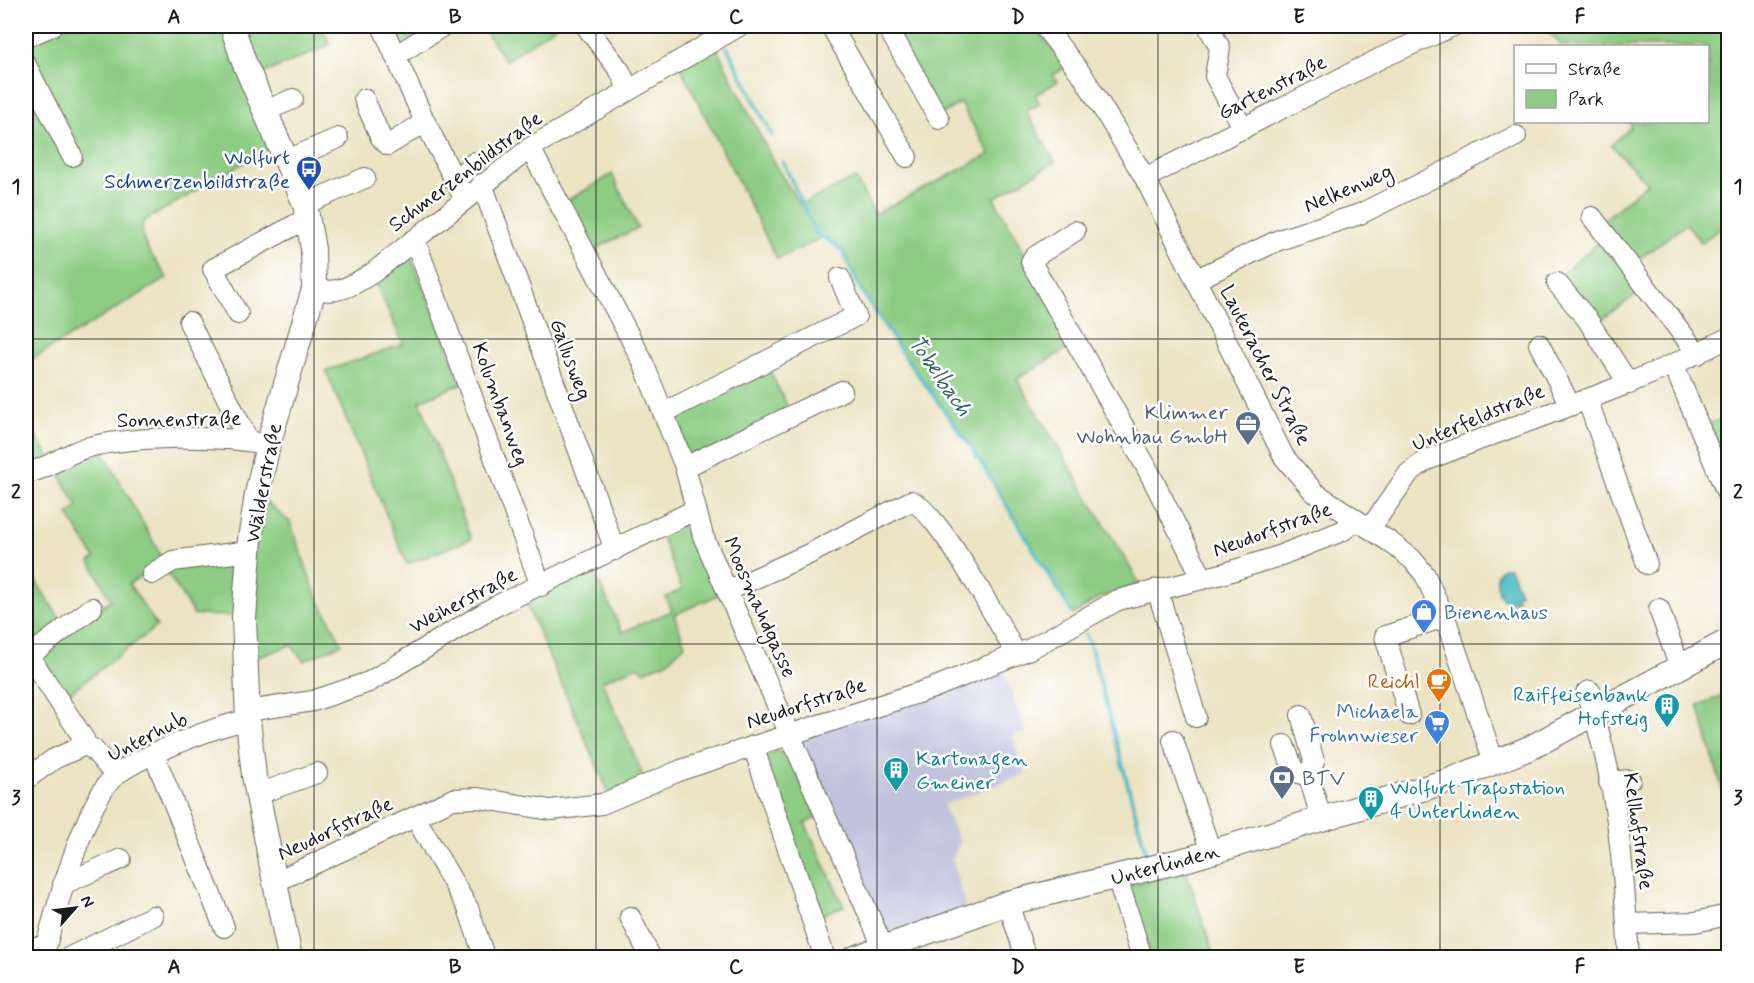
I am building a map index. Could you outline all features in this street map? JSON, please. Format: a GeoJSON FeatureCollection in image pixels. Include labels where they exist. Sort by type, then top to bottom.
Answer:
{"type":"FeatureCollection","features":[{"type":"Feature","properties":{"kind":"main road","name":"Wälderstraße"},"geometry":{"type":"LineString","coordinates":[[232,26],[244,62],[307,211],[314,289],[258,443],[244,618],[248,716],[258,794],[290,957]]}},
{"type":"Feature","properties":{"kind":"main road","name":"Unterlinden"},"geometry":{"type":"LineString","coordinates":[[866,954],[1008,903],[1117,877],[1322,821],[1485,767],[1532,747],[1591,702],[1680,668],[1728,641]]}},
{"type":"Feature","properties":{"kind":"street"},"geometry":{"type":"LineString","coordinates":[[26,37],[52,26]]}},
{"type":"Feature","properties":{"kind":"street"},"geometry":{"type":"LineString","coordinates":[[382,26],[425,122],[460,190]]}},
{"type":"Feature","properties":{"kind":"street"},"geometry":{"type":"LineString","coordinates":[[395,56],[442,26]]}},
{"type":"Feature","properties":{"kind":"street"},"geometry":{"type":"LineString","coordinates":[[586,26],[620,71],[628,89]]}},
{"type":"Feature","properties":{"kind":"street","name":"Schmerzenbildstraße"},"geometry":{"type":"LineString","coordinates":[[314,289],[330,293],[347,289],[374,272],[412,241],[460,190],[482,184],[530,148],[736,26]]}},
{"type":"Feature","properties":{"kind":"street"},"geometry":{"type":"LineString","coordinates":[[831,26],[907,157]]}},
{"type":"Feature","properties":{"kind":"street"},"geometry":{"type":"LineString","coordinates":[[887,26],[939,119]]}},
{"type":"Feature","properties":{"kind":"street","name":"Lauteracher Straße"},"geometry":{"type":"LineString","coordinates":[[1044,26],[1083,76],[1146,184],[1197,279],[1284,457],[1289,477],[1363,524],[1412,559],[1425,575],[1445,617],[1485,767]]}},
{"type":"Feature","properties":{"kind":"street"},"geometry":{"type":"LineString","coordinates":[[1208,26],[1220,48],[1215,76],[1227,92],[1243,129]]}},
{"type":"Feature","properties":{"kind":"street","name":"Gartenstraße"},"geometry":{"type":"LineString","coordinates":[[1146,184],[1243,129],[1381,58],[1453,26]]}},
{"type":"Feature","properties":{"kind":"street"},"geometry":{"type":"LineString","coordinates":[[26,65],[72,156]]}},
{"type":"Feature","properties":{"kind":"street"},"geometry":{"type":"LineString","coordinates":[[265,111],[293,99]]}},
{"type":"Feature","properties":{"kind":"street"},"geometry":{"type":"LineString","coordinates":[[364,99],[381,138],[388,145],[425,122]]}},
{"type":"Feature","properties":{"kind":"street","name":"Nelkenweg"},"geometry":{"type":"LineString","coordinates":[[1197,279],[1271,244],[1360,214],[1516,136]]}},
{"type":"Feature","properties":{"kind":"street"},"geometry":{"type":"LineString","coordinates":[[287,160],[338,138]]}},
{"type":"Feature","properties":{"kind":"street","name":"Moosmahdgasse"},"geometry":{"type":"LineString","coordinates":[[530,148],[642,360],[665,412],[685,467],[703,536],[790,734],[866,954]]}},
{"type":"Feature","properties":{"kind":"street"},"geometry":{"type":"LineString","coordinates":[[460,190],[475,162]]}},
{"type":"Feature","properties":{"kind":"street"},"geometry":{"type":"LineString","coordinates":[[238,314],[213,269],[365,178]]}},
{"type":"Feature","properties":{"kind":"street","name":"Gallusweg"},"geometry":{"type":"LineString","coordinates":[[482,184],[615,550]]}},
{"type":"Feature","properties":{"kind":"street"},"geometry":{"type":"LineString","coordinates":[[1592,217],[1698,354]]}},
{"type":"Feature","properties":{"kind":"street","name":"Neudorfstraße"},"geometry":{"type":"LineString","coordinates":[[1075,231],[1033,258],[1031,262],[1147,468],[1203,579]]}},
{"type":"Feature","properties":{"kind":"street","name":"Kolumbanweg"},"geometry":{"type":"LineString","coordinates":[[412,241],[419,251],[541,586]]}},
{"type":"Feature","properties":{"kind":"street"},"geometry":{"type":"LineString","coordinates":[[665,412],[856,316],[840,278]]}},
{"type":"Feature","properties":{"kind":"street"},"geometry":{"type":"LineString","coordinates":[[1557,284],[1587,319],[1629,384]]}},
{"type":"Feature","properties":{"kind":"street","name":"Wälderstraße"},"geometry":{"type":"LineString","coordinates":[[189,322],[258,443]]}},
{"type":"Feature","properties":{"kind":"street","name":"Unterfeldstraße"},"geometry":{"type":"LineString","coordinates":[[1363,524],[1409,473],[1425,461],[1674,366],[1728,338]]}},
{"type":"Feature","properties":{"kind":"street"},"geometry":{"type":"LineString","coordinates":[[1539,344],[1579,402],[1647,564]]}},
{"type":"Feature","properties":{"kind":"street"},"geometry":{"type":"LineString","coordinates":[[1674,366],[1728,496]]}},
{"type":"Feature","properties":{"kind":"street"},"geometry":{"type":"LineString","coordinates":[[685,467],[842,391]]}},
{"type":"Feature","properties":{"kind":"street","name":"Sonnenstraße"},"geometry":{"type":"LineString","coordinates":[[26,473],[85,448],[132,440],[258,443]]}},
{"type":"Feature","properties":{"kind":"street"},"geometry":{"type":"LineString","coordinates":[[727,591],[809,554],[911,501],[923,507],[950,545],[1016,654]]}},
{"type":"Feature","properties":{"kind":"street","name":"Weiherstraße"},"geometry":{"type":"LineString","coordinates":[[248,716],[312,701],[369,682],[475,618],[695,510]]}},
{"type":"Feature","properties":{"kind":"street","name":"Neudorfstraße"},"geometry":{"type":"LineString","coordinates":[[275,882],[446,801],[461,798],[551,810],[602,804],[681,770],[933,688],[1060,634],[1111,603],[1276,557],[1363,524]]}},
{"type":"Feature","properties":{"kind":"street"},"geometry":{"type":"LineString","coordinates":[[152,574],[173,561],[249,551]]}},
{"type":"Feature","properties":{"kind":"street"},"geometry":{"type":"LineString","coordinates":[[1157,589],[1196,717]]}},
{"type":"Feature","properties":{"kind":"street"},"geometry":{"type":"LineString","coordinates":[[85,745],[84,739],[27,654],[92,608]]}},
{"type":"Feature","properties":{"kind":"street"},"geometry":{"type":"LineString","coordinates":[[1659,609],[1680,668]]}},
{"type":"Feature","properties":{"kind":"street"},"geometry":{"type":"LineString","coordinates":[[1409,715],[1385,636],[1445,617]]}},
{"type":"Feature","properties":{"kind":"street","name":"Kellhofstraße"},"geometry":{"type":"LineString","coordinates":[[1591,702],[1603,747],[1609,782],[1629,957]]}},
{"type":"Feature","properties":{"kind":"street"},"geometry":{"type":"LineString","coordinates":[[1301,715],[1314,762],[1309,777],[1322,821]]}},
{"type":"Feature","properties":{"kind":"street","name":"Unterhub"},"geometry":{"type":"LineString","coordinates":[[44,953],[63,884],[87,824],[115,775],[154,755],[248,716]]}},
{"type":"Feature","properties":{"kind":"street"},"geometry":{"type":"LineString","coordinates":[[1173,740],[1210,852]]}},
{"type":"Feature","properties":{"kind":"street"},"geometry":{"type":"LineString","coordinates":[[85,745],[93,749],[115,775]]}},
{"type":"Feature","properties":{"kind":"street"},"geometry":{"type":"LineString","coordinates":[[26,779],[54,759],[85,745]]}},
{"type":"Feature","properties":{"kind":"street"},"geometry":{"type":"LineString","coordinates":[[1284,745],[1294,771],[1309,777]]}},
{"type":"Feature","properties":{"kind":"street"},"geometry":{"type":"LineString","coordinates":[[753,746],[825,957]]}},
{"type":"Feature","properties":{"kind":"street"},"geometry":{"type":"LineString","coordinates":[[154,755],[224,927]]}},
{"type":"Feature","properties":{"kind":"street"},"geometry":{"type":"LineString","coordinates":[[258,794],[317,773]]}},
{"type":"Feature","properties":{"kind":"street"},"geometry":{"type":"LineString","coordinates":[[1609,782],[1630,780]]}},
{"type":"Feature","properties":{"kind":"street","name":"Neudorfstraße"},"geometry":{"type":"LineString","coordinates":[[415,817],[468,908],[483,953]]}},
{"type":"Feature","properties":{"kind":"street"},"geometry":{"type":"LineString","coordinates":[[63,884],[121,859]]}},
{"type":"Feature","properties":{"kind":"street"},"geometry":{"type":"LineString","coordinates":[[1117,877],[1142,957]]}},
{"type":"Feature","properties":{"kind":"street"},"geometry":{"type":"LineString","coordinates":[[1008,903],[1026,957]]}},
{"type":"Feature","properties":{"kind":"street"},"geometry":{"type":"LineString","coordinates":[[1627,924],[1695,922],[1728,915]]}},
{"type":"Feature","properties":{"kind":"street"},"geometry":{"type":"LineString","coordinates":[[68,957],[153,916]]}},
{"type":"Feature","properties":{"kind":"street"},"geometry":{"type":"LineString","coordinates":[[630,917],[651,957]]}},
{"type":"Feature","properties":{"kind":"street"},"geometry":{"type":"LineString","coordinates":[[26,953],[34,947],[44,953]]}},
{"type":"Feature","properties":{"kind":"shaded area"},"geometry":{"type":"Polygon","coordinates":[[[1002,666],[1026,731],[1012,737],[1026,774],[943,805],[960,843],[952,859],[968,917],[883,947],[785,737],[1002,666]]]}},
{"type":"Feature","properties":{"kind":"green space"},"geometry":{"type":"Polygon","coordinates":[[[57,26],[322,26],[330,45],[260,75],[272,146],[143,222],[143,238],[149,252],[167,278],[26,363],[26,39],[57,26]]]}},
{"type":"Feature","properties":{"kind":"green space"},"geometry":{"type":"Polygon","coordinates":[[[388,26],[437,26],[402,50],[388,26]]]}},
{"type":"Feature","properties":{"kind":"green space"},"geometry":{"type":"Polygon","coordinates":[[[482,26],[556,26],[505,61],[482,26]]]}},
{"type":"Feature","properties":{"kind":"green space"},"geometry":{"type":"Polygon","coordinates":[[[908,26],[1034,26],[1066,67],[1053,75],[1057,82],[1035,95],[1040,104],[1026,111],[1055,162],[994,198],[1075,344],[1017,379],[1140,584],[1097,599],[1073,615],[972,448],[905,356],[859,285],[842,248],[824,237],[777,259],[679,64],[714,43],[775,165],[800,205],[855,178],[875,214],[990,154],[960,103],[941,115],[895,32],[908,26]]]}},
{"type":"Feature","properties":{"kind":"green space"},"geometry":{"type":"Polygon","coordinates":[[[1544,26],[1721,26],[1728,36],[1728,125],[1724,128],[1728,135],[1728,222],[1701,243],[1687,224],[1628,267],[1644,289],[1597,323],[1558,277],[1604,238],[1601,222],[1647,183],[1611,145],[1631,127],[1629,123],[1709,123],[1709,45],[1561,45],[1544,26]]]}},
{"type":"Feature","properties":{"kind":"green space"},"geometry":{"type":"Polygon","coordinates":[[[612,174],[638,228],[591,251],[565,202],[612,174]]]}},
{"type":"Feature","properties":{"kind":"green space"},"geometry":{"type":"Polygon","coordinates":[[[410,255],[463,383],[420,401],[471,539],[407,564],[326,371],[403,344],[374,279],[410,255]]]}},
{"type":"Feature","properties":{"kind":"green space"},"geometry":{"type":"Polygon","coordinates":[[[768,367],[790,412],[689,462],[676,423],[676,415],[768,367]]]}},
{"type":"Feature","properties":{"kind":"green space"},"geometry":{"type":"Polygon","coordinates":[[[1728,416],[1728,483],[1705,425],[1728,416]]]}},
{"type":"Feature","properties":{"kind":"green space"},"geometry":{"type":"Polygon","coordinates":[[[26,421],[51,459],[26,472],[26,421]]]}},
{"type":"Feature","properties":{"kind":"green space"},"geometry":{"type":"Polygon","coordinates":[[[101,448],[164,561],[248,553],[259,496],[290,522],[315,592],[342,644],[304,661],[291,645],[248,661],[247,616],[194,615],[161,563],[129,584],[157,626],[60,700],[26,649],[26,565],[66,629],[111,600],[90,562],[95,558],[68,515],[78,507],[54,465],[101,448]]]}},
{"type":"Feature","properties":{"kind":"green space"},"geometry":{"type":"Polygon","coordinates":[[[681,524],[695,531],[720,594],[674,615],[685,645],[667,662],[644,671],[638,666],[602,681],[645,780],[609,793],[525,601],[592,567],[622,632],[672,611],[666,597],[682,589],[660,533],[681,524]]]}},
{"type":"Feature","properties":{"kind":"green space"},"geometry":{"type":"Polygon","coordinates":[[[1728,694],[1728,809],[1698,705],[1728,694]]]}},
{"type":"Feature","properties":{"kind":"green space"},"geometry":{"type":"Polygon","coordinates":[[[775,751],[788,754],[818,817],[805,823],[844,906],[818,916],[761,758],[775,751]]]}},
{"type":"Feature","properties":{"kind":"green space"},"geometry":{"type":"Polygon","coordinates":[[[1186,871],[1215,957],[1151,957],[1129,885],[1186,871]]]}},
{"type":"Feature","properties":{"kind":"water"},"geometry":{"type":"Polygon","coordinates":[[[1502,568],[1510,568],[1520,593],[1516,595],[1517,600],[1512,602],[1502,599],[1497,587],[1498,575],[1502,568]]]}},
{"type":"Feature","properties":{"kind":"waterway"},"geometry":{"type":"LineString","coordinates":[[727,47],[772,135]]}},
{"type":"Feature","properties":{"kind":"waterway","name":"Tobelbach"},"geometry":{"type":"LineString","coordinates":[[783,162],[818,237],[825,238],[841,249],[858,285],[905,357],[972,448],[1072,613]]}},
{"type":"Feature","properties":{"kind":"waterway"},"geometry":{"type":"LineString","coordinates":[[1084,633],[1089,641],[1147,856]]}},
{"type":"Feature","properties":{"kind":"place","name":"Wolfurt Schmerzenbildstraße"},"geometry":{"type":"Point","coordinates":[309,192]}},
{"type":"Feature","properties":{"kind":"place","name":"Klimmer Wohnbau GmbH"},"geometry":{"type":"Point","coordinates":[1248,447]}},
{"type":"Feature","properties":{"kind":"place","name":"Bienenhaus"},"geometry":{"type":"Point","coordinates":[1424,635]}},
{"type":"Feature","properties":{"kind":"place","name":"Reichl"},"geometry":{"type":"Point","coordinates":[1439,704]}},
{"type":"Feature","properties":{"kind":"place","name":"Raiffeisenbank Hofsteig"},"geometry":{"type":"Point","coordinates":[1667,729]}},
{"type":"Feature","properties":{"kind":"place","name":"Michaela Frohnwieser"},"geometry":{"type":"Point","coordinates":[1437,746]}},
{"type":"Feature","properties":{"kind":"place","name":"Kartonagen Gmeiner"},"geometry":{"type":"Point","coordinates":[896,793]}},
{"type":"Feature","properties":{"kind":"place","name":"BTV"},"geometry":{"type":"Point","coordinates":[1282,801]}},
{"type":"Feature","properties":{"kind":"place","name":"Wolfurt Trafostation 4 Unterlinden"},"geometry":{"type":"Point","coordinates":[1371,822]}}]}
